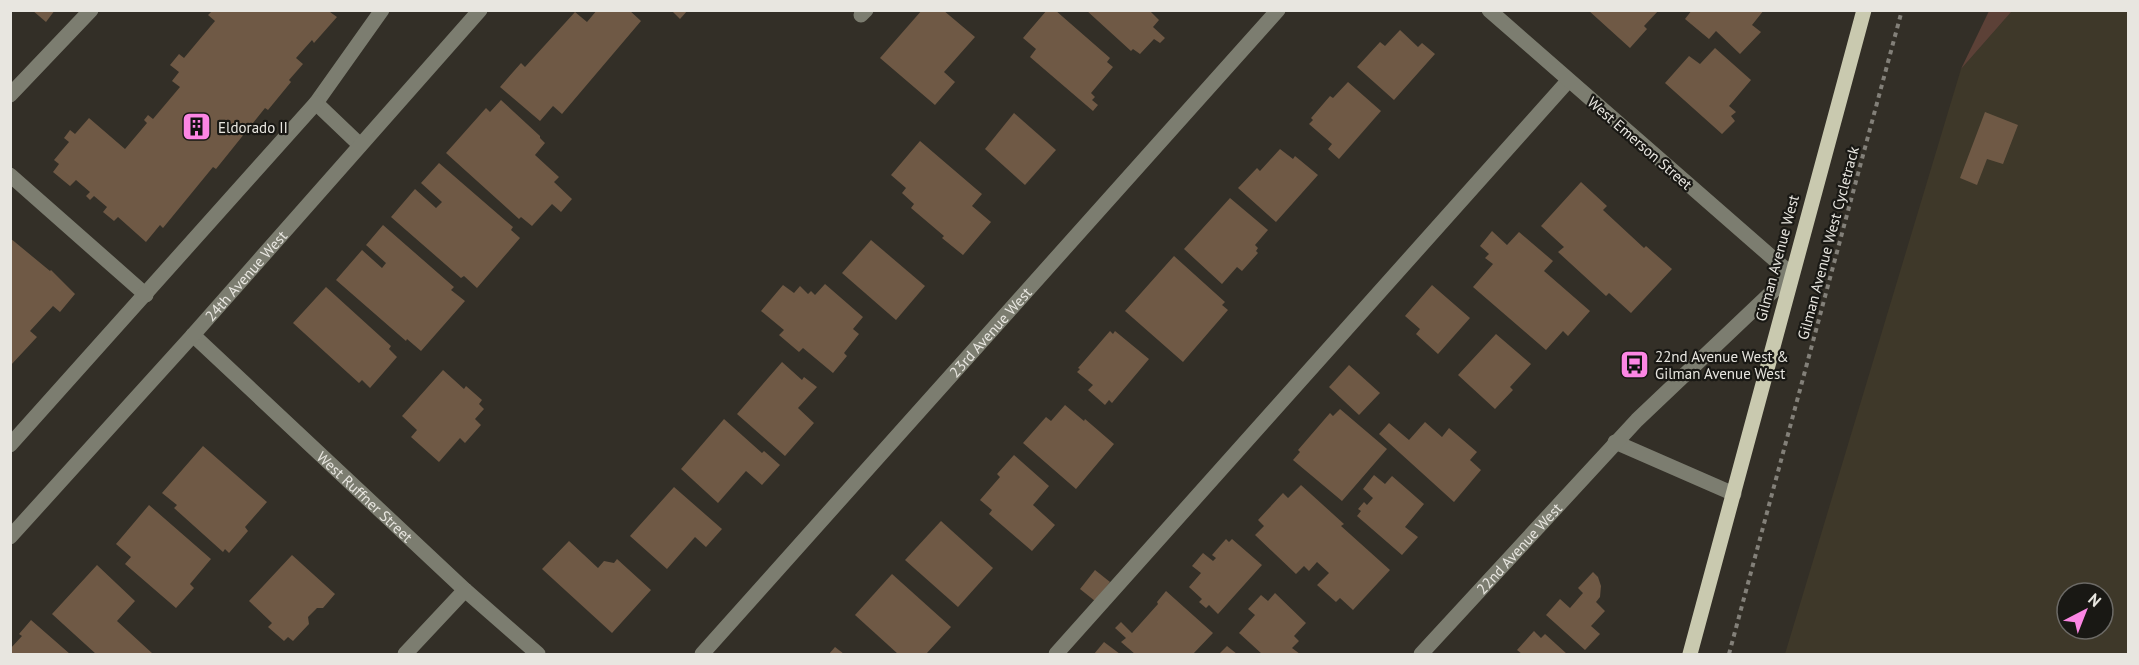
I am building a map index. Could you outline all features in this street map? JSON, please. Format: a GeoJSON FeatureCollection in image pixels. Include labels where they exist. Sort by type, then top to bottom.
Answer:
{"type":"FeatureCollection","features":[{"type":"Feature","properties":{"kind":"main road","name":"Gilman Avenue West"},"geometry":{"type":"LineString","coordinates":[[1690,654],[1864,10]]}},
{"type":"Feature","properties":{"kind":"street"},"geometry":{"type":"LineString","coordinates":[[10,95],[92,10]]}},
{"type":"Feature","properties":{"kind":"street"},"geometry":{"type":"LineString","coordinates":[[10,445],[316,103],[382,10]]}},
{"type":"Feature","properties":{"kind":"street","name":"24th Avenue West"},"geometry":{"type":"LineString","coordinates":[[10,537],[193,335],[480,10]]}},
{"type":"Feature","properties":{"kind":"street","name":"23rd Avenue West"},"geometry":{"type":"LineString","coordinates":[[702,654],[1278,10]]}},
{"type":"Feature","properties":{"kind":"street","name":"West Emerson Street"},"geometry":{"type":"LineString","coordinates":[[1489,10],[1791,274]]}},
{"type":"Feature","properties":{"kind":"street"},"geometry":{"type":"LineString","coordinates":[[1056,654],[1568,81]]}},
{"type":"Feature","properties":{"kind":"street"},"geometry":{"type":"LineString","coordinates":[[316,103],[360,145]]}},
{"type":"Feature","properties":{"kind":"street"},"geometry":{"type":"LineString","coordinates":[[10,175],[146,295]]}},
{"type":"Feature","properties":{"kind":"street","name":"22nd Avenue West"},"geometry":{"type":"LineString","coordinates":[[1422,654],[1636,420],[1791,274]]}},
{"type":"Feature","properties":{"kind":"street","name":"West Ruffner Street"},"geometry":{"type":"LineString","coordinates":[[193,335],[465,590],[538,654]]}},
{"type":"Feature","properties":{"kind":"street"},"geometry":{"type":"LineString","coordinates":[[1616,442],[1734,494]]}},
{"type":"Feature","properties":{"kind":"street"},"geometry":{"type":"LineString","coordinates":[[405,654],[465,590]]}},
{"type":"Feature","properties":{"kind":"path","name":"Gilman Avenue West Cycletrack"},"geometry":{"type":"LineString","coordinates":[[1730,654],[1902,10]]}},
{"type":"Feature","properties":{"kind":"shaded area"},"geometry":{"type":"Polygon","coordinates":[[[1989,11],[2012,11],[1961,69],[1989,11]]]}},
{"type":"Feature","properties":{"kind":"shaded area"},"geometry":{"type":"Polygon","coordinates":[[[2012,11],[2128,11],[2128,654],[1785,654],[1961,69],[2012,11]]]}},
{"type":"Feature","properties":{"kind":"building"},"geometry":{"type":"Polygon","coordinates":[[[32,10],[55,10],[46,22],[32,10]]]}},
{"type":"Feature","properties":{"kind":"building","name":"Eldorado II"},"geometry":{"type":"Polygon","coordinates":[[[213,10],[332,10],[330,12],[337,17],[314,43],[312,40],[296,58],[303,64],[268,110],[265,108],[216,169],[213,167],[163,228],[160,225],[146,242],[118,217],[114,221],[103,212],[107,207],[94,196],[90,200],[86,196],[90,192],[76,180],[70,186],[53,172],[59,164],[54,160],[69,142],[64,138],[70,130],[75,134],[89,118],[125,149],[147,123],[144,120],[148,115],[153,119],[180,87],[172,81],[179,72],[170,65],[179,54],[184,58],[215,21],[208,15],[213,10]]]}},
{"type":"Feature","properties":{"kind":"building"},"geometry":{"type":"Polygon","coordinates":[[[597,10],[629,10],[641,21],[562,114],[553,106],[540,121],[500,87],[521,63],[525,67],[575,12],[587,22],[597,10]]]}},
{"type":"Feature","properties":{"kind":"building"},"geometry":{"type":"Polygon","coordinates":[[[671,10],[688,10],[680,19],[671,10]]]}},
{"type":"Feature","properties":{"kind":"building"},"geometry":{"type":"Polygon","coordinates":[[[922,10],[943,10],[975,37],[944,72],[955,82],[935,105],[880,58],[922,10]]]}},
{"type":"Feature","properties":{"kind":"building"},"geometry":{"type":"Polygon","coordinates":[[[1047,10],[1055,10],[1110,58],[1107,62],[1113,67],[1091,93],[1095,97],[1092,100],[1098,105],[1093,111],[1030,57],[1036,49],[1023,38],[1047,10]]]}},
{"type":"Feature","properties":{"kind":"building"},"geometry":{"type":"Polygon","coordinates":[[[1086,10],[1149,10],[1159,20],[1153,27],[1165,38],[1160,43],[1154,39],[1140,54],[1133,49],[1131,51],[1086,10]]]}},
{"type":"Feature","properties":{"kind":"building"},"geometry":{"type":"Polygon","coordinates":[[[1588,10],[1659,10],[1644,26],[1647,29],[1630,48],[1588,10]]]}},
{"type":"Feature","properties":{"kind":"building"},"geometry":{"type":"Polygon","coordinates":[[[1692,10],[1764,10],[1752,25],[1761,32],[1740,54],[1716,31],[1709,39],[1685,19],[1692,10]]]}},
{"type":"Feature","properties":{"kind":"building"},"geometry":{"type":"Polygon","coordinates":[[[1400,30],[1418,47],[1422,43],[1435,54],[1394,100],[1357,67],[1380,42],[1385,46],[1400,30]]]}},
{"type":"Feature","properties":{"kind":"building"},"geometry":{"type":"Polygon","coordinates":[[[1715,48],[1751,80],[1729,106],[1736,112],[1731,116],[1735,121],[1722,134],[1665,83],[1689,56],[1700,64],[1715,48]]]}},
{"type":"Feature","properties":{"kind":"building"},"geometry":{"type":"Polygon","coordinates":[[[1348,82],[1381,111],[1339,159],[1328,149],[1332,144],[1309,124],[1313,120],[1311,118],[1330,96],[1333,98],[1348,82]]]}},
{"type":"Feature","properties":{"kind":"building"},"geometry":{"type":"Polygon","coordinates":[[[501,100],[540,136],[545,143],[535,155],[559,177],[554,182],[572,199],[561,212],[552,204],[532,226],[521,217],[519,219],[446,153],[486,108],[490,112],[501,100]]]}},
{"type":"Feature","properties":{"kind":"building"},"geometry":{"type":"Polygon","coordinates":[[[1985,112],[2018,125],[2003,164],[1987,159],[1977,185],[1960,178],[1985,112]]]}},
{"type":"Feature","properties":{"kind":"building"},"geometry":{"type":"Polygon","coordinates":[[[1014,113],[1056,150],[1025,185],[985,149],[1014,113]]]}},
{"type":"Feature","properties":{"kind":"building"},"geometry":{"type":"Polygon","coordinates":[[[920,141],[982,194],[972,206],[991,222],[963,255],[911,208],[914,204],[902,193],[906,188],[891,175],[920,141]]]}},
{"type":"Feature","properties":{"kind":"building"},"geometry":{"type":"Polygon","coordinates":[[[1280,149],[1293,159],[1295,156],[1318,175],[1276,222],[1238,188],[1257,168],[1260,171],[1280,149]]]}},
{"type":"Feature","properties":{"kind":"building"},"geometry":{"type":"Polygon","coordinates":[[[439,163],[513,227],[511,230],[520,238],[477,288],[464,276],[461,278],[391,217],[415,189],[436,208],[442,202],[421,183],[439,163]]]}},
{"type":"Feature","properties":{"kind":"building"},"geometry":{"type":"Polygon","coordinates":[[[1581,182],[1607,206],[1603,210],[1644,248],[1646,246],[1672,269],[1631,313],[1609,293],[1606,296],[1558,252],[1564,247],[1541,226],[1581,182]]]}},
{"type":"Feature","properties":{"kind":"building"},"geometry":{"type":"Polygon","coordinates":[[[1230,198],[1268,230],[1255,245],[1258,253],[1242,271],[1237,267],[1222,284],[1184,249],[1230,198]]]}},
{"type":"Feature","properties":{"kind":"building"},"geometry":{"type":"Polygon","coordinates":[[[383,225],[454,287],[451,290],[465,301],[421,351],[407,339],[406,341],[336,280],[362,250],[382,268],[386,263],[366,245],[383,225]]]}},
{"type":"Feature","properties":{"kind":"building"},"geometry":{"type":"Polygon","coordinates":[[[1492,231],[1507,245],[1519,232],[1553,261],[1544,271],[1590,311],[1568,336],[1563,331],[1546,350],[1473,287],[1493,264],[1485,258],[1489,254],[1480,246],[1492,231]]]}},
{"type":"Feature","properties":{"kind":"building"},"geometry":{"type":"Polygon","coordinates":[[[10,238],[51,270],[75,294],[60,312],[53,306],[30,331],[37,337],[10,366],[10,238]]]}},
{"type":"Feature","properties":{"kind":"building"},"geometry":{"type":"Polygon","coordinates":[[[871,240],[925,286],[896,320],[842,273],[871,240]]]}},
{"type":"Feature","properties":{"kind":"building"},"geometry":{"type":"Polygon","coordinates":[[[1174,256],[1225,302],[1222,305],[1228,310],[1183,362],[1125,311],[1174,256]]]}},
{"type":"Feature","properties":{"kind":"building"},"geometry":{"type":"Polygon","coordinates":[[[825,284],[863,317],[853,329],[859,334],[844,353],[847,356],[833,373],[803,348],[799,352],[779,335],[784,330],[761,311],[783,285],[794,293],[800,286],[808,294],[811,291],[815,295],[825,284]]]}},
{"type":"Feature","properties":{"kind":"building"},"geometry":{"type":"Polygon","coordinates":[[[1432,285],[1470,318],[1438,354],[1416,334],[1420,329],[1405,316],[1432,285]]]}},
{"type":"Feature","properties":{"kind":"building"},"geometry":{"type":"Polygon","coordinates":[[[326,287],[391,346],[389,349],[397,357],[370,388],[362,380],[359,383],[293,323],[326,287]]]}},
{"type":"Feature","properties":{"kind":"building"},"geometry":{"type":"Polygon","coordinates":[[[1110,331],[1113,334],[1115,331],[1149,359],[1112,403],[1109,400],[1105,405],[1088,390],[1093,385],[1077,372],[1110,331]]]}},
{"type":"Feature","properties":{"kind":"building"},"geometry":{"type":"Polygon","coordinates":[[[1496,334],[1531,364],[1510,387],[1513,390],[1495,409],[1458,375],[1496,334]]]}},
{"type":"Feature","properties":{"kind":"building"},"geometry":{"type":"Polygon","coordinates":[[[782,362],[802,380],[804,377],[817,387],[798,408],[814,423],[785,456],[737,414],[782,362]]]}},
{"type":"Feature","properties":{"kind":"building"},"geometry":{"type":"Polygon","coordinates":[[[1349,365],[1380,393],[1359,415],[1329,387],[1349,365]]]}},
{"type":"Feature","properties":{"kind":"building"},"geometry":{"type":"Polygon","coordinates":[[[443,370],[464,389],[466,386],[482,400],[479,404],[484,409],[475,419],[481,425],[465,443],[460,438],[439,462],[411,437],[417,430],[402,416],[443,370]]]}},
{"type":"Feature","properties":{"kind":"building"},"geometry":{"type":"Polygon","coordinates":[[[1065,405],[1114,444],[1076,489],[1023,443],[1046,417],[1051,421],[1065,405]]]}},
{"type":"Feature","properties":{"kind":"building"},"geometry":{"type":"Polygon","coordinates":[[[1340,409],[1387,449],[1342,501],[1293,460],[1300,452],[1298,450],[1330,413],[1333,416],[1340,409]]]}},
{"type":"Feature","properties":{"kind":"building"},"geometry":{"type":"Polygon","coordinates":[[[724,419],[762,453],[764,451],[780,465],[762,485],[746,471],[718,503],[681,469],[724,419]]]}},
{"type":"Feature","properties":{"kind":"building"},"geometry":{"type":"Polygon","coordinates":[[[1425,422],[1442,437],[1449,428],[1477,452],[1470,460],[1481,470],[1454,502],[1379,434],[1389,423],[1409,440],[1425,422]]]}},
{"type":"Feature","properties":{"kind":"building"},"geometry":{"type":"Polygon","coordinates":[[[203,446],[267,502],[245,527],[248,531],[229,553],[225,549],[223,552],[174,508],[177,505],[162,493],[203,446]]]}},
{"type":"Feature","properties":{"kind":"building"},"geometry":{"type":"Polygon","coordinates":[[[1014,455],[1049,486],[1033,505],[1055,525],[1032,551],[989,514],[992,510],[980,500],[1000,477],[997,474],[1014,455]]]}},
{"type":"Feature","properties":{"kind":"building"},"geometry":{"type":"Polygon","coordinates":[[[1374,475],[1385,484],[1392,476],[1424,504],[1405,527],[1418,537],[1402,555],[1357,516],[1361,511],[1358,509],[1364,502],[1367,505],[1373,498],[1363,489],[1374,475]]]}},
{"type":"Feature","properties":{"kind":"building"},"geometry":{"type":"Polygon","coordinates":[[[1301,485],[1344,524],[1341,526],[1390,570],[1353,610],[1340,598],[1336,602],[1317,585],[1329,573],[1317,562],[1309,571],[1304,566],[1296,574],[1255,535],[1264,526],[1258,520],[1283,493],[1288,498],[1301,485]]]}},
{"type":"Feature","properties":{"kind":"building"},"geometry":{"type":"Polygon","coordinates":[[[674,487],[722,529],[706,547],[695,537],[667,569],[630,536],[674,487]]]}},
{"type":"Feature","properties":{"kind":"building"},"geometry":{"type":"Polygon","coordinates":[[[149,505],[211,559],[190,584],[194,588],[176,608],[125,564],[131,557],[116,544],[149,505]]]}},
{"type":"Feature","properties":{"kind":"building"},"geometry":{"type":"Polygon","coordinates":[[[941,521],[993,568],[958,607],[905,560],[941,521]]]}},
{"type":"Feature","properties":{"kind":"building"},"geometry":{"type":"Polygon","coordinates":[[[1226,539],[1229,542],[1232,539],[1262,565],[1218,614],[1209,605],[1206,608],[1199,602],[1202,599],[1189,587],[1201,573],[1192,566],[1203,553],[1213,561],[1216,558],[1212,555],[1226,539]]]}},
{"type":"Feature","properties":{"kind":"building"},"geometry":{"type":"Polygon","coordinates":[[[569,541],[598,568],[604,561],[614,563],[617,559],[651,590],[612,633],[542,569],[569,541]]]}},
{"type":"Feature","properties":{"kind":"building"},"geometry":{"type":"Polygon","coordinates":[[[292,555],[335,594],[323,608],[317,608],[308,617],[309,624],[293,641],[288,637],[284,641],[268,627],[272,623],[249,601],[292,555]]]}},
{"type":"Feature","properties":{"kind":"building"},"geometry":{"type":"Polygon","coordinates":[[[97,565],[135,601],[117,621],[153,654],[96,654],[52,614],[97,565]]]}},
{"type":"Feature","properties":{"kind":"building"},"geometry":{"type":"Polygon","coordinates":[[[1095,570],[1110,582],[1095,601],[1080,589],[1095,570]]]}},
{"type":"Feature","properties":{"kind":"building"},"geometry":{"type":"Polygon","coordinates":[[[1593,572],[1598,577],[1601,586],[1600,597],[1596,602],[1605,611],[1591,626],[1600,634],[1585,650],[1546,615],[1560,599],[1570,608],[1583,593],[1578,588],[1593,572]]]}},
{"type":"Feature","properties":{"kind":"building"},"geometry":{"type":"Polygon","coordinates":[[[892,574],[951,627],[926,654],[898,654],[855,615],[892,574]]]}},
{"type":"Feature","properties":{"kind":"building"},"geometry":{"type":"Polygon","coordinates":[[[1166,591],[1213,633],[1193,654],[1135,654],[1121,642],[1126,638],[1115,628],[1121,622],[1132,633],[1158,604],[1157,602],[1166,591]]]}},
{"type":"Feature","properties":{"kind":"building"},"geometry":{"type":"Polygon","coordinates":[[[1275,593],[1306,623],[1294,636],[1299,641],[1292,648],[1300,654],[1262,654],[1239,633],[1255,615],[1248,609],[1261,595],[1268,601],[1275,593]]]}},
{"type":"Feature","properties":{"kind":"building"},"geometry":{"type":"Polygon","coordinates":[[[31,620],[70,654],[10,654],[10,649],[22,636],[19,634],[31,620]]]}},
{"type":"Feature","properties":{"kind":"building"},"geometry":{"type":"Polygon","coordinates":[[[1534,631],[1541,638],[1545,634],[1567,654],[1522,654],[1517,650],[1534,631]]]}},
{"type":"Feature","properties":{"kind":"building"},"geometry":{"type":"Polygon","coordinates":[[[1104,642],[1120,654],[1094,654],[1104,642]]]}},
{"type":"Feature","properties":{"kind":"building"},"geometry":{"type":"Polygon","coordinates":[[[1227,646],[1237,654],[1219,654],[1227,646]]]}},
{"type":"Feature","properties":{"kind":"building"},"geometry":{"type":"Polygon","coordinates":[[[835,647],[844,654],[829,654],[835,647]]]}},
{"type":"Feature","properties":{"kind":"place","name":"Eldorado II"},"geometry":{"type":"Point","coordinates":[197,127]}},
{"type":"Feature","properties":{"kind":"place","name":"22nd Avenue West & Gilman Avenue West"},"geometry":{"type":"Point","coordinates":[1634,365]}}]}
